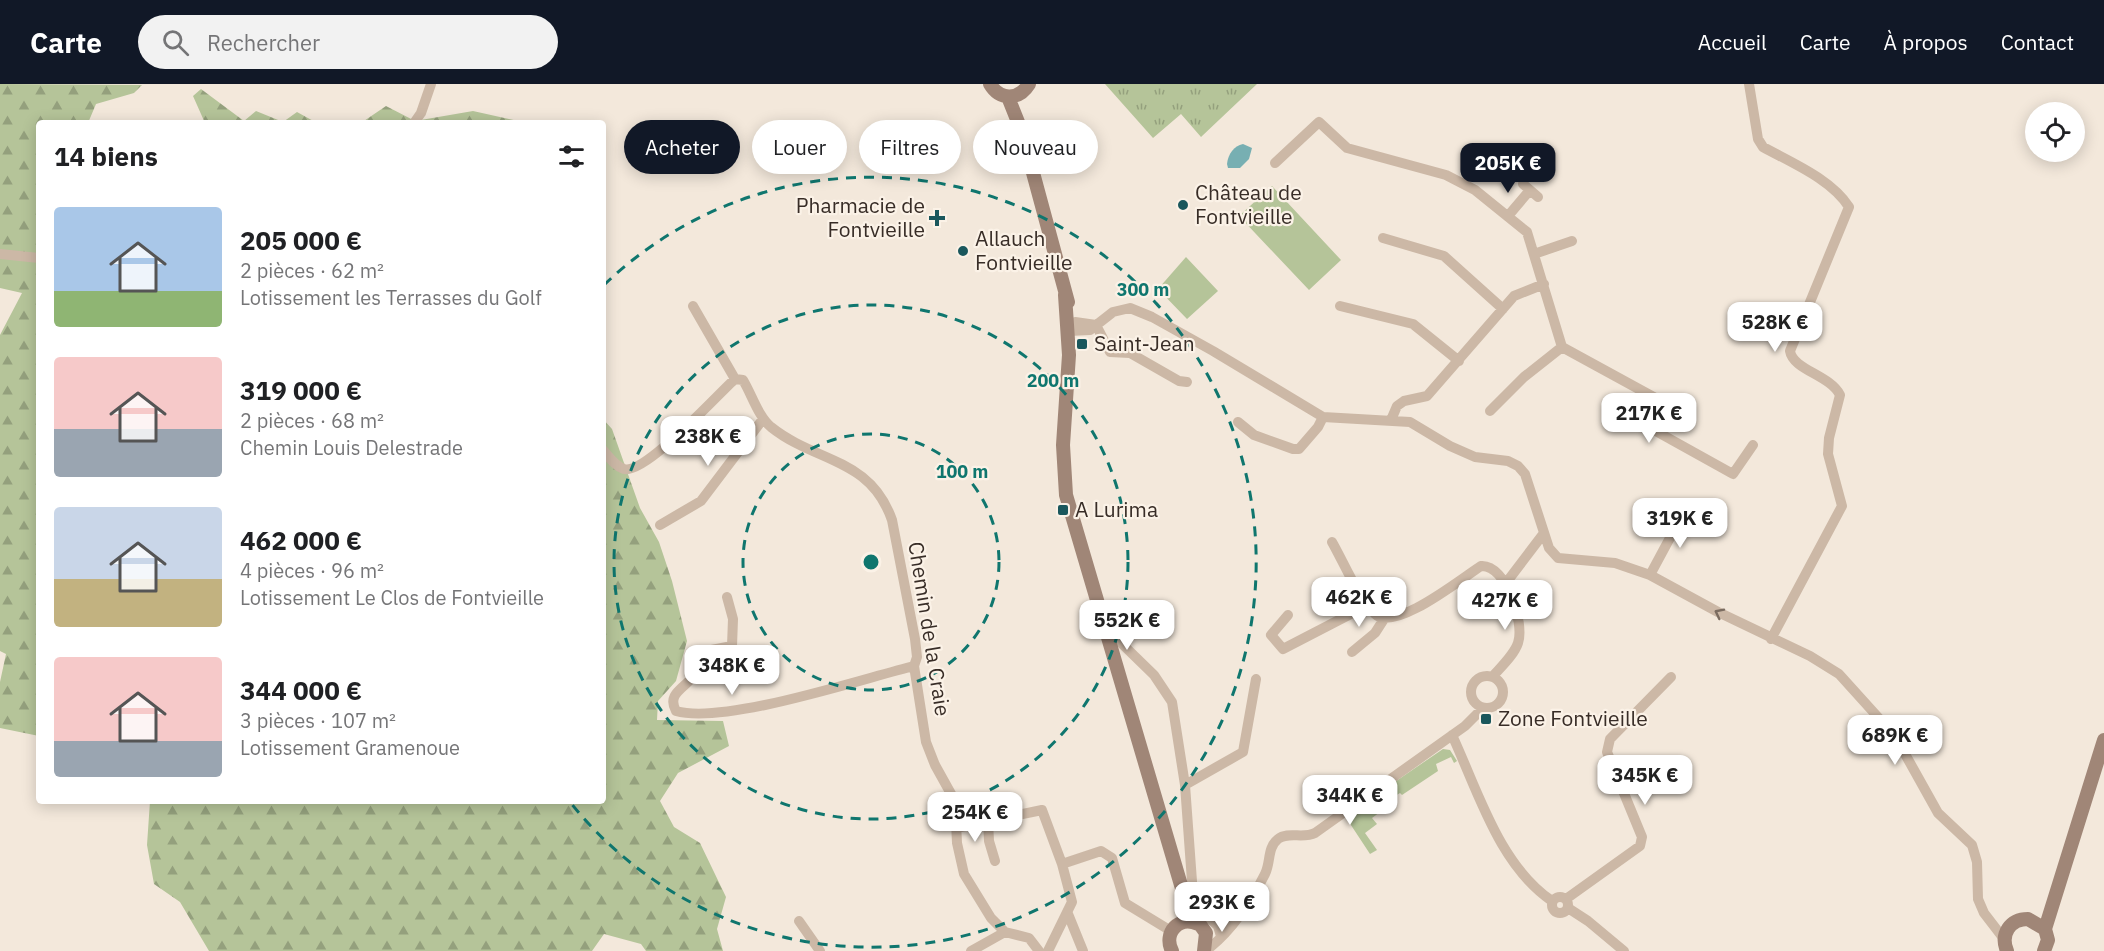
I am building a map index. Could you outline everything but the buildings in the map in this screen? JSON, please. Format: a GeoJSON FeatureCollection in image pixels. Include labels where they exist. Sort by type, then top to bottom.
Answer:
{"type":"FeatureCollection","features":[{"type":"Feature","properties":{"kind":"main road"},"geometry":{"type":"LineString","coordinates":[[989,85],[997,93],[1008,97],[1027,87]]}},
{"type":"Feature","properties":{"kind":"main road"},"geometry":{"type":"LineString","coordinates":[[1023,120],[1027,87]]}},
{"type":"Feature","properties":{"kind":"main road"},"geometry":{"type":"LineString","coordinates":[[1008,97],[1017,120]]}},
{"type":"Feature","properties":{"kind":"main road"},"geometry":{"type":"LineString","coordinates":[[1033,174],[1072,327],[1063,445],[1066,495],[1181,885],[1189,909],[1202,928],[1204,951]]}},
{"type":"Feature","properties":{"kind":"main road"},"geometry":{"type":"LineString","coordinates":[[2046,940],[2063,871],[2104,740]]}},
{"type":"Feature","properties":{"kind":"main road"},"geometry":{"type":"LineString","coordinates":[[2007,948],[2011,924],[2028,919],[2041,907],[2063,871]]}},
{"type":"Feature","properties":{"kind":"main road"},"geometry":{"type":"LineString","coordinates":[[1172,951],[1169,942],[1174,927],[1181,885]]}},
{"type":"Feature","properties":{"kind":"main road"},"geometry":{"type":"LineString","coordinates":[[2028,919],[2058,951]]}},
{"type":"Feature","properties":{"kind":"main road"},"geometry":{"type":"LineString","coordinates":[[1174,927],[1188,921],[1202,928]]}},
{"type":"Feature","properties":{"kind":"street"},"geometry":{"type":"LineString","coordinates":[[416,120],[421,113],[431,84]]}},
{"type":"Feature","properties":{"kind":"street"},"geometry":{"type":"LineString","coordinates":[[1749,84],[1758,139],[1763,147],[1820,180],[1842,196],[1849,207],[1790,351],[1795,362],[1836,388],[1840,395],[1829,438],[1828,454],[1842,506],[1771,639]]}},
{"type":"Feature","properties":{"kind":"street"},"geometry":{"type":"LineString","coordinates":[[1275,164],[1319,122],[1347,148],[1446,175],[1475,189],[1527,232],[1562,347],[1659,400],[1661,404],[1650,425],[1652,429],[1733,474],[1753,445]]}},
{"type":"Feature","properties":{"kind":"street"},"geometry":{"type":"LineString","coordinates":[[1508,216],[1530,190]]}},
{"type":"Feature","properties":{"kind":"street"},"geometry":{"type":"LineString","coordinates":[[1383,238],[1444,256],[1503,309]]}},
{"type":"Feature","properties":{"kind":"street"},"geometry":{"type":"LineString","coordinates":[[1534,254],[1572,241]]}},
{"type":"Feature","properties":{"kind":"street"},"geometry":{"type":"LineString","coordinates":[[0,254],[36,257]]}},
{"type":"Feature","properties":{"kind":"street"},"geometry":{"type":"LineString","coordinates":[[1391,420],[1396,406],[1404,401],[1427,396],[1503,309],[1522,291],[1544,284]]}},
{"type":"Feature","properties":{"kind":"street"},"geometry":{"type":"LineString","coordinates":[[606,454],[613,462],[624,469],[632,468],[662,449],[735,379],[693,306]]}},
{"type":"Feature","properties":{"kind":"street"},"geometry":{"type":"LineString","coordinates":[[1340,306],[1413,324],[1459,361]]}},
{"type":"Feature","properties":{"kind":"street"},"geometry":{"type":"LineString","coordinates":[[1072,327],[1090,330],[1113,312],[1130,308],[1213,351],[1323,417],[1410,422],[1450,447],[1475,457],[1508,461],[1518,466],[1524,474],[1549,548],[1558,558],[1615,563],[1650,576],[1771,639],[1810,656],[1839,674],[1895,736],[1938,813],[1972,845],[1977,862],[1978,898],[1984,913],[2007,948]]}},
{"type":"Feature","properties":{"kind":"street"},"geometry":{"type":"LineString","coordinates":[[1096,325],[1110,352],[1130,353],[1179,381],[1187,382]]}},
{"type":"Feature","properties":{"kind":"street"},"geometry":{"type":"LineString","coordinates":[[1491,411],[1524,378],[1562,347]]}},
{"type":"Feature","properties":{"kind":"street","name":"Chemin de la Craie"},"geometry":{"type":"LineString","coordinates":[[735,379],[743,380],[763,419],[791,440],[855,470],[867,479],[886,504],[915,639],[917,657],[914,666],[926,742],[935,765],[955,801],[956,828],[964,874],[991,918],[1005,932],[1029,938],[1039,951]]}},
{"type":"Feature","properties":{"kind":"street"},"geometry":{"type":"LineString","coordinates":[[1238,422],[1254,435],[1299,449],[1318,427],[1323,417]]}},
{"type":"Feature","properties":{"kind":"street"},"geometry":{"type":"LineString","coordinates":[[660,525],[701,501],[763,419]]}},
{"type":"Feature","properties":{"kind":"street"},"geometry":{"type":"LineString","coordinates":[[1650,576],[1685,510]]}},
{"type":"Feature","properties":{"kind":"street"},"geometry":{"type":"LineString","coordinates":[[1506,583],[1544,533]]}},
{"type":"Feature","properties":{"kind":"street"},"geometry":{"type":"LineString","coordinates":[[1332,542],[1368,605],[1377,616],[1384,620],[1391,620],[1423,605],[1481,566],[1492,568],[1506,583],[1516,611],[1520,635],[1514,650],[1492,676]]}},
{"type":"Feature","properties":{"kind":"street"},"geometry":{"type":"LineString","coordinates":[[727,597],[733,619],[732,646],[691,654],[691,679],[676,692],[673,705],[676,711],[685,714],[764,705],[914,666]]}},
{"type":"Feature","properties":{"kind":"street"},"geometry":{"type":"LineString","coordinates":[[1288,615],[1271,635],[1283,649],[1368,605]]}},
{"type":"Feature","properties":{"kind":"street"},"geometry":{"type":"LineString","coordinates":[[1352,652],[1375,633],[1384,620]]}},
{"type":"Feature","properties":{"kind":"street"},"geometry":{"type":"LineString","coordinates":[[1105,633],[1116,638],[1154,675],[1172,702],[1185,784],[1193,895],[1204,914],[1218,926],[1221,936]]}},
{"type":"Feature","properties":{"kind":"street"},"geometry":{"type":"LineString","coordinates":[[1204,951],[1221,936],[1265,874],[1272,846],[1277,840],[1283,836],[1304,837],[1315,833],[1452,735],[1483,708],[1497,705],[1502,697],[1500,682],[1492,676],[1482,676],[1471,687],[1471,697],[1483,708]]}},
{"type":"Feature","properties":{"kind":"street"},"geometry":{"type":"LineString","coordinates":[[1452,735],[1513,861],[1534,887],[1552,901],[1552,908],[1556,913],[1563,913],[1567,904],[1640,846],[1642,837],[1607,752],[1610,739],[1671,677]]}},
{"type":"Feature","properties":{"kind":"street"},"geometry":{"type":"LineString","coordinates":[[1185,784],[1243,752],[1248,736],[1256,679]]}},
{"type":"Feature","properties":{"kind":"street"},"geometry":{"type":"LineString","coordinates":[[956,828],[1042,810],[1062,864],[1072,902],[1048,951]]}},
{"type":"Feature","properties":{"kind":"street"},"geometry":{"type":"LineString","coordinates":[[988,821],[989,841],[994,861]]}},
{"type":"Feature","properties":{"kind":"street"},"geometry":{"type":"LineString","coordinates":[[1062,864],[1101,851],[1108,853],[1125,903],[1174,927]]}},
{"type":"Feature","properties":{"kind":"street"},"geometry":{"type":"LineString","coordinates":[[1567,904],[1624,951]]}},
{"type":"Feature","properties":{"kind":"street"},"geometry":{"type":"LineString","coordinates":[[1984,913],[1992,919],[2011,924]]}},
{"type":"Feature","properties":{"kind":"street"},"geometry":{"type":"LineString","coordinates":[[1068,914],[1083,951]]}},
{"type":"Feature","properties":{"kind":"street"},"geometry":{"type":"LineString","coordinates":[[799,921],[820,951]]}},
{"type":"Feature","properties":{"kind":"street"},"geometry":{"type":"LineString","coordinates":[[1202,928],[1221,936]]}},
{"type":"Feature","properties":{"kind":"street"},"geometry":{"type":"LineString","coordinates":[[971,951],[1005,932]]}},
{"type":"Feature","properties":{"kind":"green space"},"geometry":{"type":"Polygon","coordinates":[[[0,84],[142,85],[134,93],[96,104],[89,120],[36,120],[36,735],[0,728],[0,682],[6,654],[0,651],[0,335],[22,293],[0,288],[0,84]]]}},
{"type":"Feature","properties":{"kind":"green space"},"geometry":{"type":"Polygon","coordinates":[[[1105,84],[1257,84],[1201,137],[1181,114],[1153,138],[1105,84]]]}},
{"type":"Feature","properties":{"kind":"green space"},"geometry":{"type":"Polygon","coordinates":[[[201,89],[243,120],[204,120],[193,96],[201,89]]]}},
{"type":"Feature","properties":{"kind":"green space"},"geometry":{"type":"Polygon","coordinates":[[[386,106],[413,120],[365,120],[386,106]]]}},
{"type":"Feature","properties":{"kind":"green space"},"geometry":{"type":"Polygon","coordinates":[[[256,111],[278,120],[245,120],[256,111]]]}},
{"type":"Feature","properties":{"kind":"green space"},"geometry":{"type":"Polygon","coordinates":[[[473,111],[514,120],[421,120],[473,111]]]}},
{"type":"Feature","properties":{"kind":"green space"},"geometry":{"type":"Polygon","coordinates":[[[297,112],[312,120],[286,120],[297,112]]]}},
{"type":"Feature","properties":{"kind":"green space"},"geometry":{"type":"Polygon","coordinates":[[[1272,186],[1341,260],[1309,290],[1239,216],[1272,186]]]}},
{"type":"Feature","properties":{"kind":"green space"},"geometry":{"type":"Polygon","coordinates":[[[1186,257],[1218,291],[1187,319],[1158,289],[1186,257]]]}},
{"type":"Feature","properties":{"kind":"green space"},"geometry":{"type":"Polygon","coordinates":[[[606,422],[612,429],[640,508],[659,542],[672,581],[687,641],[676,681],[658,701],[657,720],[723,721],[729,746],[678,773],[660,801],[674,827],[700,843],[726,897],[717,929],[723,951],[646,951],[641,944],[604,934],[592,951],[209,951],[180,902],[154,884],[147,845],[150,804],[606,804],[606,422]]]}},
{"type":"Feature","properties":{"kind":"green space"},"geometry":{"type":"Polygon","coordinates":[[[1443,749],[1450,750],[1457,761],[1454,763],[1451,757],[1436,764],[1438,771],[1402,795],[1400,793],[1390,799],[1392,803],[1372,818],[1377,824],[1365,833],[1377,850],[1370,854],[1345,816],[1443,749]]]}},
{"type":"Feature","properties":{"kind":"water"},"geometry":{"type":"Polygon","coordinates":[[[1243,144],[1252,148],[1249,159],[1240,168],[1228,168],[1230,154],[1243,144]]]}},
{"type":"Feature","properties":{"kind":"place","name":"Château de Fontvieille"},"geometry":{"type":"Point","coordinates":[1183,205]}},
{"type":"Feature","properties":{"kind":"place","name":"Pharmacie de Fontvieille"},"geometry":{"type":"Point","coordinates":[937,218]}},
{"type":"Feature","properties":{"kind":"place","name":"Allauch Fontvieille"},"geometry":{"type":"Point","coordinates":[963,251]}},
{"type":"Feature","properties":{"kind":"place","name":"Saint-Jean"},"geometry":{"type":"Point","coordinates":[1082,344]}},
{"type":"Feature","properties":{"kind":"place","name":"A Lurima"},"geometry":{"type":"Point","coordinates":[1063,510]}},
{"type":"Feature","properties":{"kind":"place","name":"Zone Fontvieille"},"geometry":{"type":"Point","coordinates":[1486,719]}}]}
